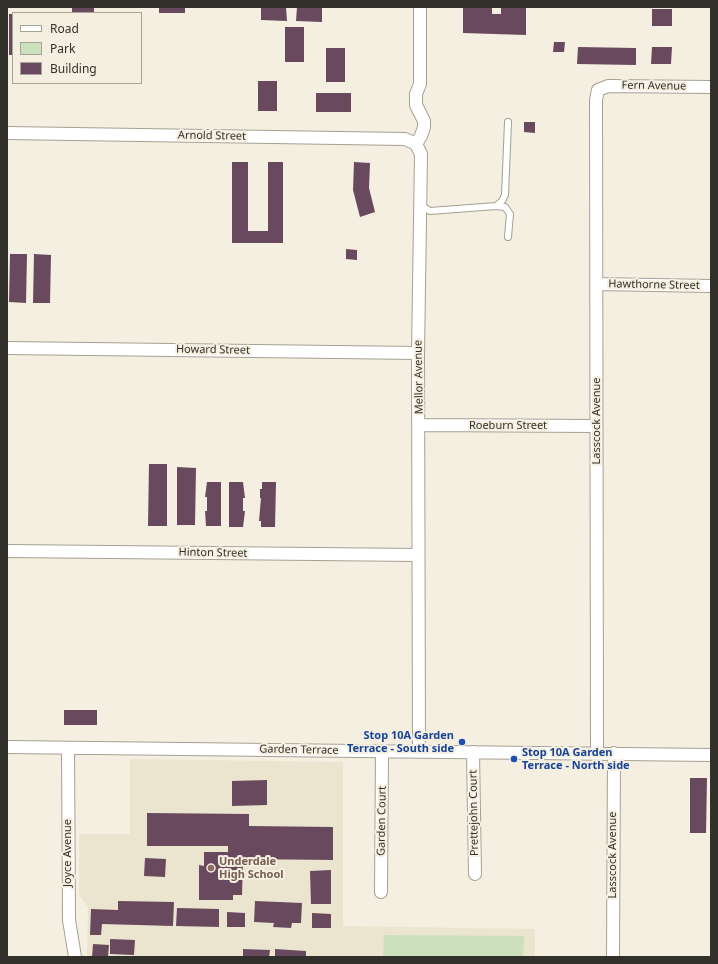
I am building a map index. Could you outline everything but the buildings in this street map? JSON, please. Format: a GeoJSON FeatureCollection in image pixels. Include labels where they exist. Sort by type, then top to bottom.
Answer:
{"type":"FeatureCollection","features":[{"type":"Feature","properties":{"kind":"street"},"geometry":{"type":"LineString","coordinates":[[416,144],[424,127],[424,121],[416,105],[416,94],[420,84],[420,7]]}},
{"type":"Feature","properties":{"kind":"street","name":"Fern Avenue"},"geometry":{"type":"LineString","coordinates":[[598,90],[608,86],[711,87]]}},
{"type":"Feature","properties":{"kind":"street","name":"Lasscock Avenue"},"geometry":{"type":"LineString","coordinates":[[597,752],[596,100],[598,90]]}},
{"type":"Feature","properties":{"kind":"street","name":"Arnold Street"},"geometry":{"type":"LineString","coordinates":[[7,133],[405,140],[416,144]]}},
{"type":"Feature","properties":{"kind":"street","name":"Mellor Avenue"},"geometry":{"type":"LineString","coordinates":[[416,144],[420,154],[418,353],[420,425],[418,555],[419,752]]}},
{"type":"Feature","properties":{"kind":"street","name":"Hawthorne Street"},"geometry":{"type":"LineString","coordinates":[[597,284],[711,286]]}},
{"type":"Feature","properties":{"kind":"street","name":"Howard Street"},"geometry":{"type":"LineString","coordinates":[[7,348],[418,353]]}},
{"type":"Feature","properties":{"kind":"street","name":"Roeburn Street"},"geometry":{"type":"LineString","coordinates":[[420,425],[596,426]]}},
{"type":"Feature","properties":{"kind":"street","name":"Hinton Street"},"geometry":{"type":"LineString","coordinates":[[7,551],[418,555]]}},
{"type":"Feature","properties":{"kind":"street","name":"Garden Terrace"},"geometry":{"type":"LineString","coordinates":[[7,747],[419,752],[597,752],[711,755]]}},
{"type":"Feature","properties":{"kind":"street","name":"Joyce Avenue"},"geometry":{"type":"LineString","coordinates":[[68,748],[69,920],[74,957]]}},
{"type":"Feature","properties":{"kind":"street","name":"Garden Court"},"geometry":{"type":"LineString","coordinates":[[381,892],[382,751]]}},
{"type":"Feature","properties":{"kind":"street","name":"Prettejohn Court"},"geometry":{"type":"LineString","coordinates":[[473,752],[475,874]]}},
{"type":"Feature","properties":{"kind":"street","name":"Lasscock Avenue"},"geometry":{"type":"LineString","coordinates":[[613,957],[614,753]]}},
{"type":"Feature","properties":{"kind":"lane"},"geometry":{"type":"LineString","coordinates":[[496,206],[505,195],[508,122]]}},
{"type":"Feature","properties":{"kind":"lane"},"geometry":{"type":"LineString","coordinates":[[420,205],[430,211],[496,206],[505,207],[510,214],[508,237]]}},
{"type":"Feature","properties":{"kind":"shaded area","name":"Underdale High School"},"geometry":{"type":"Polygon","coordinates":[[[130,759],[343,762],[343,926],[535,929],[535,957],[87,957],[88,907],[79,895],[79,834],[130,834],[130,759]]]}},
{"type":"Feature","properties":{"kind":"green space"},"geometry":{"type":"Polygon","coordinates":[[[384,935],[524,936],[523,957],[383,957],[384,935]]]}},
{"type":"Feature","properties":{"kind":"place","name":"Stop 10A Garden Terrace - South side"},"geometry":{"type":"Point","coordinates":[462,742]}},
{"type":"Feature","properties":{"kind":"place","name":"Stop 10A Garden Terrace - North side"},"geometry":{"type":"Point","coordinates":[514,759]}},
{"type":"Feature","properties":{"kind":"place","name":"Underdale High School"},"geometry":{"type":"Point","coordinates":[211,868]}}]}
